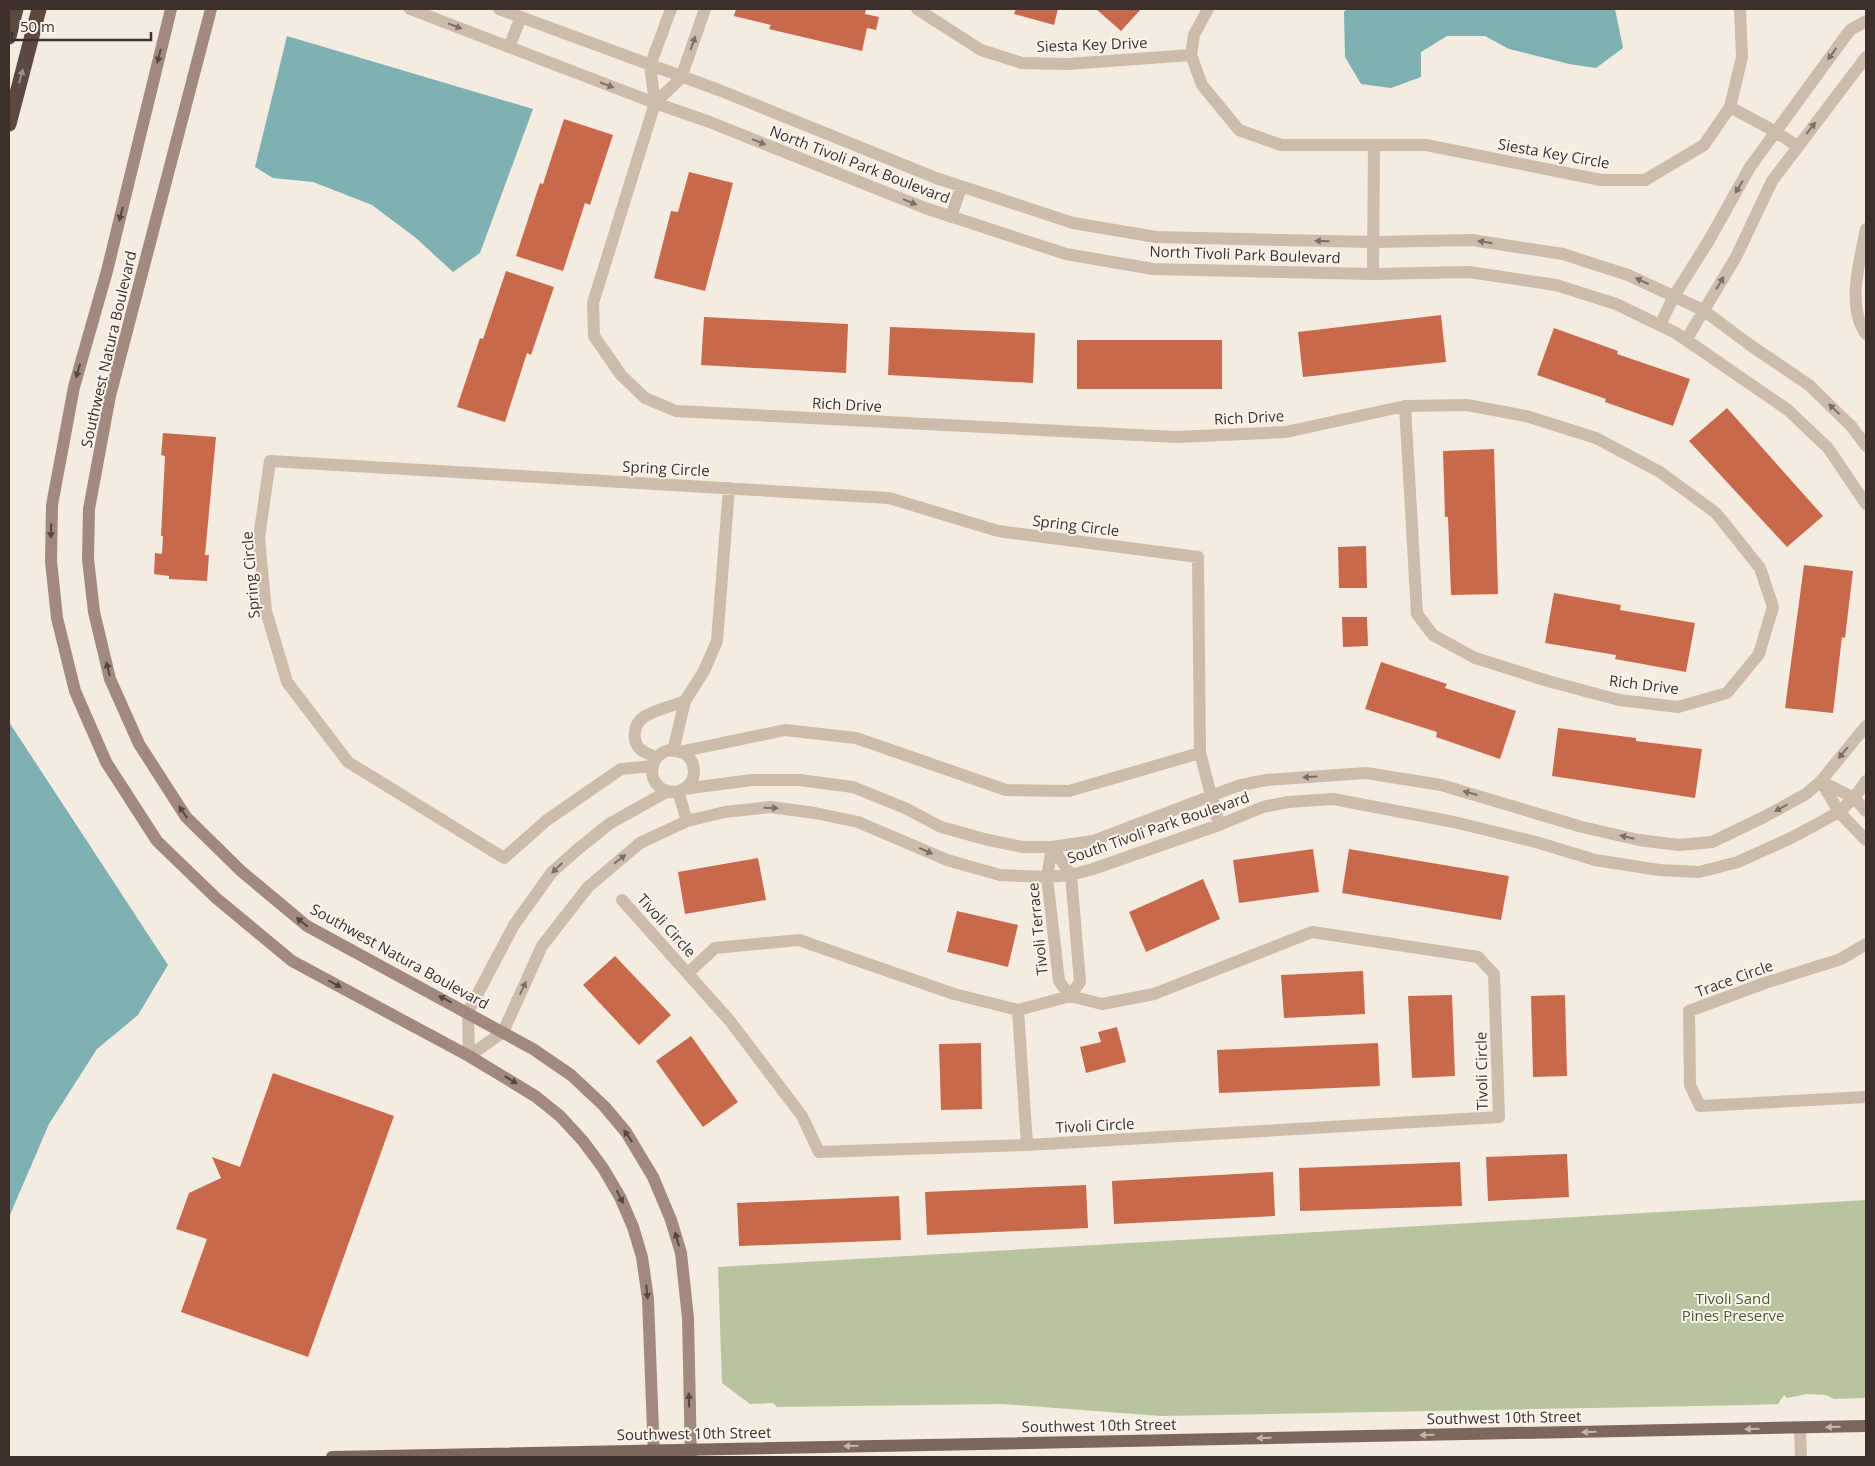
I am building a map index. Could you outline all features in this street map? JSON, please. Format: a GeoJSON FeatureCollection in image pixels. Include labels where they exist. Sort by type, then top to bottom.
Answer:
{"type":"FeatureCollection","features":[{"type":"Feature","properties":{"kind":"highway"},"geometry":{"type":"LineString","coordinates":[[9,37],[16,9]]}},
{"type":"Feature","properties":{"kind":"highway"},"geometry":{"type":"LineString","coordinates":[[9,124],[39,9]]}},
{"type":"Feature","properties":{"kind":"main road","name":"Southwest 10th Street"},"geometry":{"type":"LineString","coordinates":[[332,1457],[691,1453],[1866,1426]]}},
{"type":"Feature","properties":{"kind":"street","name":"Southwest Natura Boulevard"},"geometry":{"type":"LineString","coordinates":[[171,9],[107,271],[74,387],[52,505],[51,561],[57,618],[75,691],[106,762],[157,841],[216,898],[292,961],[469,1056],[535,1096],[560,1116],[583,1141],[603,1168],[620,1197],[633,1227],[642,1257],[648,1299],[653,1453]]}},
{"type":"Feature","properties":{"kind":"street","name":"Southwest Natura Boulevard"},"geometry":{"type":"LineString","coordinates":[[211,9],[110,396],[89,509],[88,559],[94,612],[110,679],[139,744],[186,817],[241,871],[307,926],[533,1049],[571,1075],[604,1106],[626,1132],[654,1177],[672,1220],[681,1253],[688,1318],[691,1453]]}},
{"type":"Feature","properties":{"kind":"street","name":"North Tivoli Park Boulevard"},"geometry":{"type":"LineString","coordinates":[[410,9],[655,103],[707,121],[925,208],[1066,254],[1153,269],[1373,274],[1469,272],[1556,285],[1616,304],[1686,340],[1788,410],[1828,448],[1866,504]]}},
{"type":"Feature","properties":{"kind":"street","name":"North Tivoli Park Boulevard"},"geometry":{"type":"LineString","coordinates":[[499,9],[681,78],[718,90],[936,178],[1074,223],[1156,237],[1373,242],[1472,240],[1563,254],[1628,274],[1703,310],[1750,346],[1809,385],[1852,427],[1866,446]]}},
{"type":"Feature","properties":{"kind":"street"},"geometry":{"type":"LineString","coordinates":[[655,103],[650,66],[671,9]]}},
{"type":"Feature","properties":{"kind":"street"},"geometry":{"type":"LineString","coordinates":[[681,78],[705,9]]}},
{"type":"Feature","properties":{"kind":"street","name":"Siesta Key Drive"},"geometry":{"type":"LineString","coordinates":[[917,9],[981,50],[1022,62],[1068,64],[1191,56]]}},
{"type":"Feature","properties":{"kind":"street"},"geometry":{"type":"LineString","coordinates":[[1191,56],[1194,35],[1208,9]]}},
{"type":"Feature","properties":{"kind":"street","name":"Siesta Key Circle"},"geometry":{"type":"LineString","coordinates":[[1191,56],[1202,85],[1239,130],[1281,145],[1426,145],[1601,180],[1645,180],[1704,144],[1730,107],[1742,57],[1740,9]]}},
{"type":"Feature","properties":{"kind":"street"},"geometry":{"type":"LineString","coordinates":[[509,47],[521,17]]}},
{"type":"Feature","properties":{"kind":"street"},"geometry":{"type":"LineString","coordinates":[[1660,325],[1674,296],[1708,242],[1750,167],[1850,30],[1866,22]]}},
{"type":"Feature","properties":{"kind":"street"},"geometry":{"type":"LineString","coordinates":[[1686,340],[1736,257],[1772,181],[1866,57]]}},
{"type":"Feature","properties":{"kind":"street","name":"Rich Drive"},"geometry":{"type":"LineString","coordinates":[[681,78],[655,103],[592,303],[594,336],[621,375],[645,398],[676,411],[1177,437],[1286,432],[1405,406],[1467,405],[1526,416],[1596,438],[1660,472],[1716,513],[1760,568],[1772,608],[1759,654],[1727,693],[1678,707],[1620,700],[1548,681],[1476,658],[1433,635],[1417,614],[1405,406]]}},
{"type":"Feature","properties":{"kind":"street"},"geometry":{"type":"LineString","coordinates":[[1730,107],[1776,132],[1797,146]]}},
{"type":"Feature","properties":{"kind":"street"},"geometry":{"type":"LineString","coordinates":[[1373,274],[1374,146]]}},
{"type":"Feature","properties":{"kind":"street"},"geometry":{"type":"LineString","coordinates":[[951,217],[961,187]]}},
{"type":"Feature","properties":{"kind":"street"},"geometry":{"type":"LineString","coordinates":[[1866,228],[1855,288],[1861,327],[1866,334]]}},
{"type":"Feature","properties":{"kind":"street","name":"Spring Circle"},"geometry":{"type":"LineString","coordinates":[[655,762],[621,769],[547,820],[504,858],[348,762],[287,682],[266,611],[260,538],[270,461],[888,498],[998,531],[1198,557],[1200,753],[1218,825]]}},
{"type":"Feature","properties":{"kind":"street","name":"Spring Circle"},"geometry":{"type":"LineString","coordinates":[[676,751],[685,701],[704,671],[717,641],[729,488]]}},
{"type":"Feature","properties":{"kind":"street"},"geometry":{"type":"LineString","coordinates":[[655,762],[637,744],[634,734],[637,724],[644,717],[685,701]]}},
{"type":"Feature","properties":{"kind":"street"},"geometry":{"type":"LineString","coordinates":[[1821,781],[1866,726]]}},
{"type":"Feature","properties":{"kind":"street"},"geometry":{"type":"LineString","coordinates":[[676,751],[690,760],[694,772],[689,784],[676,790],[658,786],[654,780],[655,762],[662,754],[676,751],[785,730],[856,738],[1006,790],[1069,791],[1200,753]]}},
{"type":"Feature","properties":{"kind":"street","name":"South Tivoli Park Boulevard"},"geometry":{"type":"LineString","coordinates":[[469,1056],[468,1012],[514,925],[552,872],[609,824],[676,790],[752,780],[798,780],[852,787],[905,808],[941,826],[988,840],[1022,847],[1052,847],[1093,841],[1237,786],[1266,780],[1366,773],[1441,785],[1582,826],[1639,840],[1679,845],[1712,842],[1806,794],[1821,781]]}},
{"type":"Feature","properties":{"kind":"street"},"geometry":{"type":"LineString","coordinates":[[1821,781],[1854,798],[1866,811]]}},
{"type":"Feature","properties":{"kind":"street"},"geometry":{"type":"LineString","coordinates":[[1821,781],[1839,812],[1866,840]]}},
{"type":"Feature","properties":{"kind":"street"},"geometry":{"type":"LineString","coordinates":[[1854,798],[1866,781]]}},
{"type":"Feature","properties":{"kind":"street"},"geometry":{"type":"LineString","coordinates":[[676,790],[687,821]]}},
{"type":"Feature","properties":{"kind":"street","name":"South Tivoli Park Boulevard"},"geometry":{"type":"LineString","coordinates":[[469,1056],[502,1032],[542,946],[588,887],[640,843],[687,821],[725,812],[770,807],[815,813],[858,822],[947,860],[1000,875],[1047,877],[1071,875],[1093,869],[1263,808],[1288,802],[1333,800],[1454,822],[1536,842],[1595,860],[1659,870],[1699,872],[1738,862],[1793,837],[1839,812],[1854,798]]}},
{"type":"Feature","properties":{"kind":"street"},"geometry":{"type":"LineString","coordinates":[[1052,847],[1071,875],[1080,982],[1070,996]]}},
{"type":"Feature","properties":{"kind":"street","name":"Tivoli Terrace"},"geometry":{"type":"LineString","coordinates":[[1052,847],[1047,877],[1059,981],[1070,996]]}},
{"type":"Feature","properties":{"kind":"street","name":"Tivoli Circle"},"geometry":{"type":"LineString","coordinates":[[622,900],[730,1021],[802,1116],[819,1152],[1027,1145],[1499,1117],[1494,974],[1478,957],[1312,932],[1154,994],[1102,1004],[1070,996],[1018,1010],[954,994],[799,940],[716,948],[688,973]]}},
{"type":"Feature","properties":{"kind":"street","name":"Trace Circle"},"geometry":{"type":"LineString","coordinates":[[1866,944],[1841,959],[1764,983],[1689,1012],[1690,1085],[1700,1106],[1866,1097]]}},
{"type":"Feature","properties":{"kind":"street"},"geometry":{"type":"LineString","coordinates":[[1018,1010],[1027,1145]]}},
{"type":"Feature","properties":{"kind":"street"},"geometry":{"type":"LineString","coordinates":[[1800,1428],[1801,1457]]}},
{"type":"Feature","properties":{"kind":"green space","name":"Tivoli Sand Pines Preserve"},"geometry":{"type":"Polygon","coordinates":[[[1866,1200],[1866,1398],[1834,1399],[1826,1395],[1807,1394],[1787,1398],[1784,1395],[1778,1404],[1752,1405],[1161,1416],[1003,1404],[777,1407],[773,1403],[750,1404],[722,1383],[718,1267],[1866,1200]]]}},
{"type":"Feature","properties":{"kind":"water"},"geometry":{"type":"Polygon","coordinates":[[[1347,9],[1615,9],[1623,48],[1596,68],[1569,64],[1509,49],[1485,36],[1447,36],[1421,52],[1421,77],[1391,88],[1361,84],[1345,57],[1344,12],[1347,9]]]}},
{"type":"Feature","properties":{"kind":"water"},"geometry":{"type":"Polygon","coordinates":[[[287,36],[533,109],[480,253],[453,272],[416,238],[372,205],[313,182],[273,178],[255,167],[287,36]]]}},
{"type":"Feature","properties":{"kind":"water"},"geometry":{"type":"Polygon","coordinates":[[[9,722],[168,965],[138,1015],[97,1049],[49,1124],[9,1217],[9,722]]]}},
{"type":"Feature","properties":{"kind":"building"},"geometry":{"type":"Polygon","coordinates":[[[736,9],[866,9],[865,14],[879,17],[876,30],[867,28],[862,51],[769,29],[771,25],[734,16],[736,9]]]}},
{"type":"Feature","properties":{"kind":"building"},"geometry":{"type":"Polygon","coordinates":[[[1016,9],[1058,9],[1054,25],[1014,14],[1016,9]]]}},
{"type":"Feature","properties":{"kind":"building"},"geometry":{"type":"Polygon","coordinates":[[[1096,9],[1141,9],[1121,31],[1096,9]]]}},
{"type":"Feature","properties":{"kind":"building"},"geometry":{"type":"Polygon","coordinates":[[[564,119],[613,135],[590,205],[585,203],[563,271],[516,256],[540,183],[543,184],[564,119]]]}},
{"type":"Feature","properties":{"kind":"building"},"geometry":{"type":"Polygon","coordinates":[[[689,172],[733,183],[705,291],[654,278],[671,211],[678,212],[689,172]]]}},
{"type":"Feature","properties":{"kind":"building"},"geometry":{"type":"Polygon","coordinates":[[[506,271],[554,287],[531,355],[527,353],[505,422],[457,407],[480,338],[483,339],[506,271]]]}},
{"type":"Feature","properties":{"kind":"building"},"geometry":{"type":"Polygon","coordinates":[[[1441,315],[1446,362],[1303,377],[1298,332],[1441,315]]]}},
{"type":"Feature","properties":{"kind":"building"},"geometry":{"type":"Polygon","coordinates":[[[704,317],[848,324],[846,373],[701,365],[704,317]]]}},
{"type":"Feature","properties":{"kind":"building"},"geometry":{"type":"Polygon","coordinates":[[[890,327],[1035,333],[1033,383],[888,375],[890,327]]]}},
{"type":"Feature","properties":{"kind":"building"},"geometry":{"type":"Polygon","coordinates":[[[1554,328],[1618,351],[1617,354],[1690,379],[1673,426],[1605,402],[1606,399],[1537,375],[1554,328]]]}},
{"type":"Feature","properties":{"kind":"building"},"geometry":{"type":"Polygon","coordinates":[[[1077,340],[1222,340],[1222,389],[1077,389],[1077,340]]]}},
{"type":"Feature","properties":{"kind":"building"},"geometry":{"type":"Polygon","coordinates":[[[1727,408],[1823,516],[1787,547],[1689,441],[1727,408]]]}},
{"type":"Feature","properties":{"kind":"building"},"geometry":{"type":"Polygon","coordinates":[[[163,433],[216,437],[205,555],[209,555],[207,581],[169,579],[169,576],[154,574],[155,553],[162,554],[163,536],[161,536],[165,456],[161,455],[163,433]]]}},
{"type":"Feature","properties":{"kind":"building"},"geometry":{"type":"Polygon","coordinates":[[[1494,449],[1498,594],[1451,595],[1448,517],[1445,517],[1443,451],[1494,449]]]}},
{"type":"Feature","properties":{"kind":"building"},"geometry":{"type":"Polygon","coordinates":[[[1366,546],[1367,588],[1339,588],[1338,547],[1366,546]]]}},
{"type":"Feature","properties":{"kind":"building"},"geometry":{"type":"Polygon","coordinates":[[[1804,565],[1853,571],[1845,638],[1842,637],[1833,713],[1785,708],[1804,565]]]}},
{"type":"Feature","properties":{"kind":"building"},"geometry":{"type":"Polygon","coordinates":[[[1554,593],[1621,605],[1620,610],[1695,623],[1686,672],[1615,659],[1616,655],[1545,643],[1554,593]]]}},
{"type":"Feature","properties":{"kind":"building"},"geometry":{"type":"Polygon","coordinates":[[[1342,617],[1367,617],[1368,646],[1343,647],[1342,617]]]}},
{"type":"Feature","properties":{"kind":"building"},"geometry":{"type":"Polygon","coordinates":[[[1381,662],[1447,684],[1445,688],[1516,711],[1500,759],[1436,737],[1437,732],[1365,709],[1381,662]]]}},
{"type":"Feature","properties":{"kind":"building"},"geometry":{"type":"Polygon","coordinates":[[[1558,728],[1636,738],[1636,741],[1702,749],[1695,798],[1552,776],[1558,728]]]}},
{"type":"Feature","properties":{"kind":"building"},"geometry":{"type":"Polygon","coordinates":[[[1313,849],[1319,892],[1239,903],[1233,860],[1313,849]]]}},
{"type":"Feature","properties":{"kind":"building"},"geometry":{"type":"Polygon","coordinates":[[[1349,849],[1509,876],[1501,920],[1342,893],[1349,849]]]}},
{"type":"Feature","properties":{"kind":"building"},"geometry":{"type":"Polygon","coordinates":[[[758,858],[766,900],[685,914],[678,872],[758,858]]]}},
{"type":"Feature","properties":{"kind":"building"},"geometry":{"type":"Polygon","coordinates":[[[1203,879],[1220,919],[1146,952],[1129,912],[1203,879]]]}},
{"type":"Feature","properties":{"kind":"building"},"geometry":{"type":"Polygon","coordinates":[[[957,911],[1018,925],[1008,967],[947,952],[957,911]]]}},
{"type":"Feature","properties":{"kind":"building"},"geometry":{"type":"Polygon","coordinates":[[[615,956],[671,1015],[639,1045],[583,985],[615,956]]]}},
{"type":"Feature","properties":{"kind":"building"},"geometry":{"type":"Polygon","coordinates":[[[1363,971],[1365,1014],[1284,1018],[1281,975],[1363,971]]]}},
{"type":"Feature","properties":{"kind":"building"},"geometry":{"type":"Polygon","coordinates":[[[1452,995],[1455,1076],[1412,1078],[1408,996],[1452,995]]]}},
{"type":"Feature","properties":{"kind":"building"},"geometry":{"type":"Polygon","coordinates":[[[1565,995],[1567,1076],[1533,1077],[1531,996],[1565,995]]]}},
{"type":"Feature","properties":{"kind":"building"},"geometry":{"type":"Polygon","coordinates":[[[1117,1027],[1126,1062],[1086,1073],[1080,1047],[1101,1042],[1098,1032],[1117,1027]]]}},
{"type":"Feature","properties":{"kind":"building"},"geometry":{"type":"Polygon","coordinates":[[[691,1036],[738,1102],[703,1127],[656,1061],[691,1036]]]}},
{"type":"Feature","properties":{"kind":"building"},"geometry":{"type":"Polygon","coordinates":[[[981,1043],[982,1109],[941,1110],[939,1044],[981,1043]]]}},
{"type":"Feature","properties":{"kind":"building"},"geometry":{"type":"Polygon","coordinates":[[[1378,1043],[1380,1086],[1219,1093],[1217,1050],[1378,1043]]]}},
{"type":"Feature","properties":{"kind":"building"},"geometry":{"type":"Polygon","coordinates":[[[273,1073],[394,1116],[308,1357],[181,1312],[207,1239],[176,1229],[189,1193],[221,1178],[212,1157],[240,1167],[273,1073]]]}},
{"type":"Feature","properties":{"kind":"building"},"geometry":{"type":"Polygon","coordinates":[[[1567,1154],[1569,1197],[1488,1201],[1486,1157],[1567,1154]]]}},
{"type":"Feature","properties":{"kind":"building"},"geometry":{"type":"Polygon","coordinates":[[[1460,1162],[1462,1206],[1300,1211],[1299,1168],[1460,1162]]]}},
{"type":"Feature","properties":{"kind":"building"},"geometry":{"type":"Polygon","coordinates":[[[1273,1172],[1275,1216],[1114,1224],[1112,1181],[1273,1172]]]}},
{"type":"Feature","properties":{"kind":"building"},"geometry":{"type":"Polygon","coordinates":[[[1086,1185],[1088,1228],[927,1235],[925,1192],[1086,1185]]]}},
{"type":"Feature","properties":{"kind":"building"},"geometry":{"type":"Polygon","coordinates":[[[899,1196],[901,1240],[739,1246],[737,1203],[899,1196]]]}}]}
